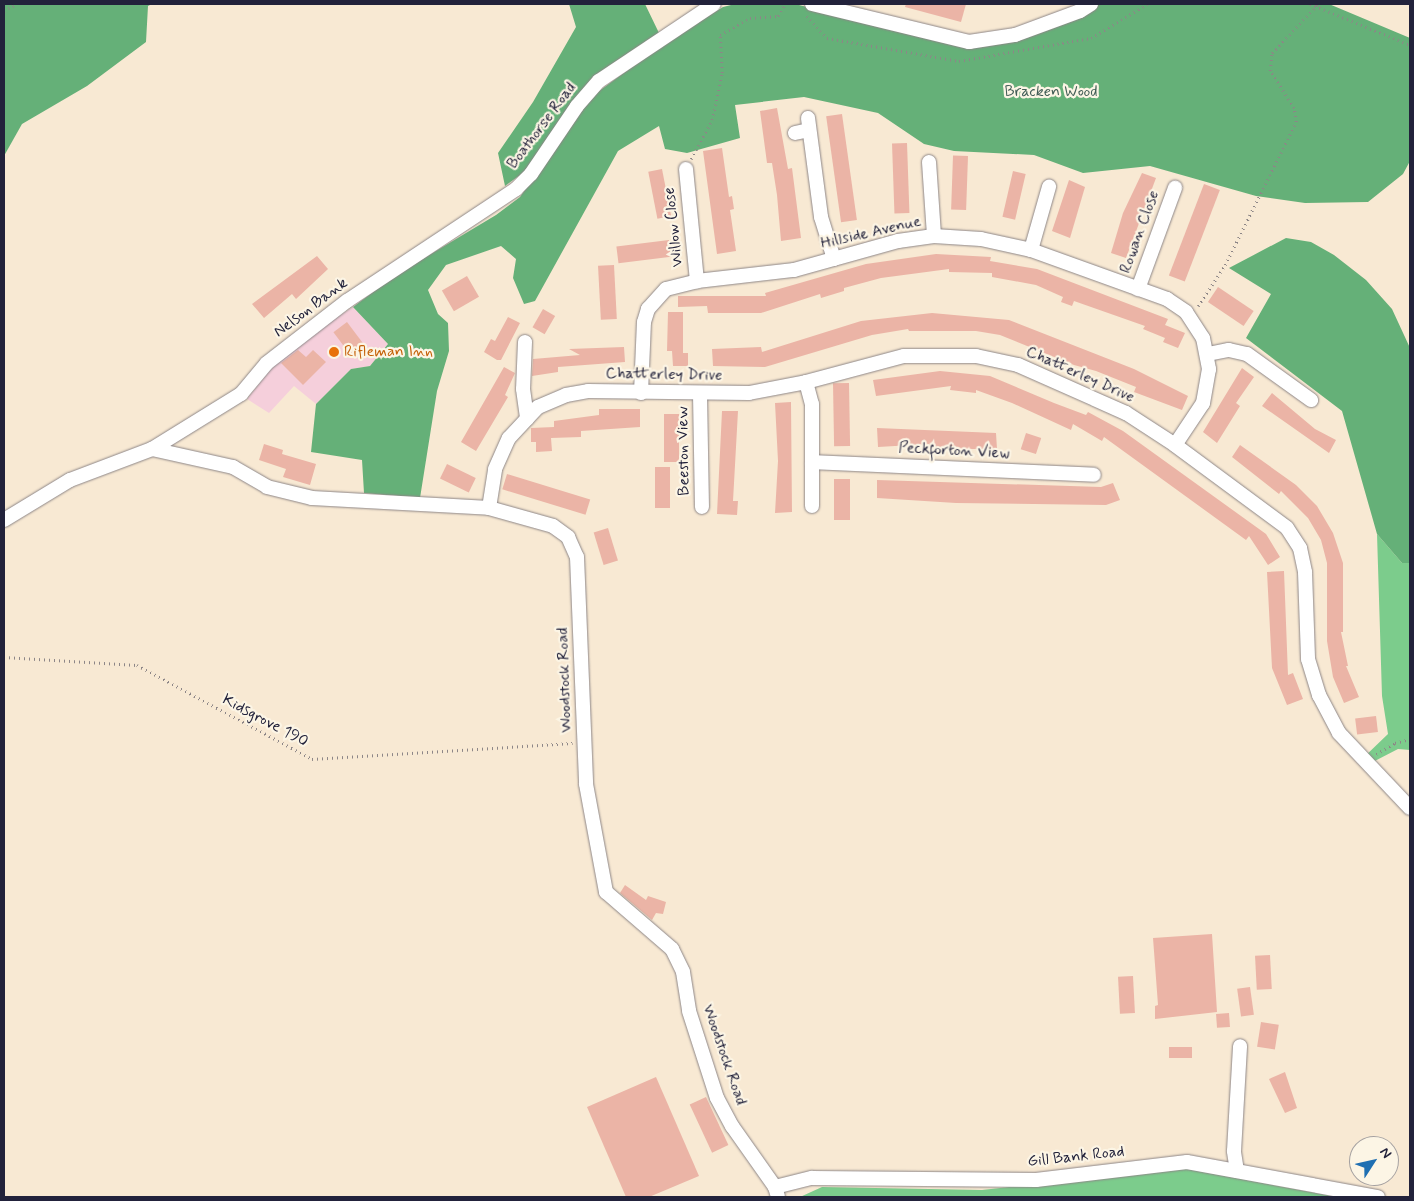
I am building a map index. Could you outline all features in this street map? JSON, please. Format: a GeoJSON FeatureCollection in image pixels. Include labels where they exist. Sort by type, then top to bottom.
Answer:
{"type":"FeatureCollection","features":[{"type":"Feature","properties":{"kind":"street","name":"Boathorse Road"},"geometry":{"type":"LineString","coordinates":[[498,203],[531,174],[577,106],[599,81],[714,4]]}},
{"type":"Feature","properties":{"kind":"street"},"geometry":{"type":"LineString","coordinates":[[812,4],[969,42],[1015,35],[1080,11],[1091,4]]}},
{"type":"Feature","properties":{"kind":"street"},"geometry":{"type":"LineString","coordinates":[[795,133],[809,124],[821,218],[834,259]]}},
{"type":"Feature","properties":{"kind":"street"},"geometry":{"type":"LineString","coordinates":[[928,162],[934,236]]}},
{"type":"Feature","properties":{"kind":"street","name":"Willow Close"},"geometry":{"type":"LineString","coordinates":[[686,169],[697,281]]}},
{"type":"Feature","properties":{"kind":"street"},"geometry":{"type":"LineString","coordinates":[[1031,250],[1049,187]]}},
{"type":"Feature","properties":{"kind":"street","name":"Rowan Close"},"geometry":{"type":"LineString","coordinates":[[1138,289],[1175,188]]}},
{"type":"Feature","properties":{"kind":"street","name":"Nelson Bank"},"geometry":{"type":"LineString","coordinates":[[4,520],[70,480],[152,449],[241,394],[267,363],[347,301],[498,203]]}},
{"type":"Feature","properties":{"kind":"street","name":"Hillside Avenue"},"geometry":{"type":"LineString","coordinates":[[641,393],[644,322],[648,309],[666,290],[697,281],[765,275],[834,259],[898,241],[934,236],[981,238],[1031,250],[1167,299],[1191,318],[1203,338],[1208,354],[1208,386],[1203,403],[1175,445]]}},
{"type":"Feature","properties":{"kind":"street"},"geometry":{"type":"LineString","coordinates":[[525,342],[523,389],[527,419]]}},
{"type":"Feature","properties":{"kind":"street"},"geometry":{"type":"LineString","coordinates":[[1208,354],[1229,350],[1247,354],[1310,400]]}},
{"type":"Feature","properties":{"kind":"street","name":"Chatterley Drive"},"geometry":{"type":"LineString","coordinates":[[488,508],[495,469],[508,438],[538,408],[566,395],[588,392],[750,393],[806,382],[904,356],[976,356],[1018,365],[1126,413],[1175,445],[1272,515],[1287,528],[1300,548],[1309,617],[1308,659],[1328,715],[1339,733],[1410,808]]}},
{"type":"Feature","properties":{"kind":"street"},"geometry":{"type":"LineString","coordinates":[[806,382],[812,404],[812,506]]}},
{"type":"Feature","properties":{"kind":"street","name":"Beeston View"},"geometry":{"type":"LineString","coordinates":[[700,394],[702,507]]}},
{"type":"Feature","properties":{"kind":"street","name":"Woodstock Road"},"geometry":{"type":"LineString","coordinates":[[152,449],[233,467],[267,487],[312,498],[488,508],[553,526],[568,537],[577,557],[586,784],[606,892],[672,949],[683,972],[689,1011],[717,1098],[732,1126],[777,1192]]}},
{"type":"Feature","properties":{"kind":"street","name":"Peckforton View"},"geometry":{"type":"LineString","coordinates":[[812,462],[1094,475]]}},
{"type":"Feature","properties":{"kind":"street"},"geometry":{"type":"LineString","coordinates":[[1237,1171],[1234,1151],[1240,1046]]}},
{"type":"Feature","properties":{"kind":"street","name":"Gill Bank Road"},"geometry":{"type":"LineString","coordinates":[[777,1192],[812,1178],[1036,1180],[1187,1162],[1378,1197]]}},
{"type":"Feature","properties":{"kind":"path"},"geometry":{"type":"LineString","coordinates":[[4,11],[16,4]]}},
{"type":"Feature","properties":{"kind":"path"},"geometry":{"type":"LineString","coordinates":[[686,169],[712,120],[722,72],[720,35],[750,18],[778,16],[784,4]]}},
{"type":"Feature","properties":{"kind":"path"},"geometry":{"type":"LineString","coordinates":[[1310,4],[1318,5],[1410,45]]}},
{"type":"Feature","properties":{"kind":"path"},"geometry":{"type":"LineString","coordinates":[[1191,318],[1225,265],[1296,122],[1294,108],[1270,71],[1272,53],[1318,5]]}},
{"type":"Feature","properties":{"kind":"path","name":"Kidsgrove 190"},"geometry":{"type":"LineString","coordinates":[[4,657],[137,665],[312,759],[585,743]]}},
{"type":"Feature","properties":{"kind":"path"},"geometry":{"type":"LineString","coordinates":[[1365,762],[1387,746],[1410,739]]}},
{"type":"Feature","properties":{"kind":"shaded area","name":"Rifleman Inn"},"geometry":{"type":"Polygon","coordinates":[[[353,307],[388,344],[370,366],[351,369],[316,404],[294,386],[269,413],[247,399],[278,360],[305,338],[353,307]]]}},
{"type":"Feature","properties":{"kind":"green space"},"geometry":{"type":"Polygon","coordinates":[[[4,4],[152,4],[148,6],[146,42],[87,86],[22,124],[4,156],[4,4]]]}},
{"type":"Feature","properties":{"kind":"green space"},"geometry":{"type":"Polygon","coordinates":[[[569,4],[645,4],[659,33],[595,77],[549,135],[527,170],[505,186],[498,153],[533,102],[576,27],[569,4]]]}},
{"type":"Feature","properties":{"kind":"green space","name":"Bracken Wood"},"geometry":{"type":"Polygon","coordinates":[[[735,4],[795,4],[970,47],[1091,4],[1329,4],[1410,38],[1410,161],[1403,174],[1368,202],[1305,203],[1256,196],[1150,166],[1083,173],[1034,155],[954,151],[924,144],[878,113],[804,97],[735,105],[740,138],[687,153],[665,149],[659,126],[618,151],[535,301],[524,304],[513,278],[516,259],[501,246],[446,265],[428,290],[438,314],[448,323],[449,351],[437,391],[420,498],[364,493],[362,460],[311,452],[316,404],[351,369],[370,366],[388,344],[353,307],[396,275],[496,215],[520,197],[591,97],[662,45],[723,7],[735,4]]]}},
{"type":"Feature","properties":{"kind":"green space"},"geometry":{"type":"Polygon","coordinates":[[[1286,238],[1311,242],[1334,255],[1366,280],[1392,309],[1410,348],[1410,563],[1402,563],[1377,534],[1342,411],[1246,338],[1271,294],[1229,268],[1286,238]]]}},
{"type":"Feature","properties":{"kind":"green space"},"geometry":{"type":"Polygon","coordinates":[[[1377,534],[1402,563],[1410,563],[1410,750],[1398,749],[1367,765],[1362,759],[1388,734],[1382,696],[1377,534]]]}},
{"type":"Feature","properties":{"kind":"green space"},"geometry":{"type":"Polygon","coordinates":[[[1182,1168],[1337,1197],[800,1197],[822,1187],[982,1190],[1182,1168]]]}},
{"type":"Feature","properties":{"kind":"building"},"geometry":{"type":"Polygon","coordinates":[[[906,4],[966,4],[961,22],[905,7],[906,4]]]}},
{"type":"Feature","properties":{"kind":"building"},"geometry":{"type":"Polygon","coordinates":[[[777,108],[788,169],[792,168],[801,238],[781,241],[772,163],[767,163],[760,111],[777,108]]]}},
{"type":"Feature","properties":{"kind":"building"},"geometry":{"type":"Polygon","coordinates":[[[842,114],[857,220],[841,222],[826,116],[842,114]]]}},
{"type":"Feature","properties":{"kind":"building"},"geometry":{"type":"Polygon","coordinates":[[[907,143],[909,213],[894,213],[892,144],[907,143]]]}},
{"type":"Feature","properties":{"kind":"building"},"geometry":{"type":"Polygon","coordinates":[[[722,148],[729,197],[732,196],[734,209],[730,210],[736,251],[717,254],[703,151],[722,148]]]}},
{"type":"Feature","properties":{"kind":"building"},"geometry":{"type":"Polygon","coordinates":[[[953,155],[968,156],[966,210],[951,209],[953,155]]]}},
{"type":"Feature","properties":{"kind":"building"},"geometry":{"type":"Polygon","coordinates":[[[662,169],[671,216],[657,219],[648,172],[662,169]]]}},
{"type":"Feature","properties":{"kind":"building"},"geometry":{"type":"Polygon","coordinates":[[[1013,171],[1026,174],[1015,220],[1002,217],[1013,171]]]}},
{"type":"Feature","properties":{"kind":"building"},"geometry":{"type":"Polygon","coordinates":[[[1142,173],[1156,178],[1126,258],[1111,253],[1123,213],[1142,173]]]}},
{"type":"Feature","properties":{"kind":"building"},"geometry":{"type":"Polygon","coordinates":[[[1069,180],[1085,187],[1070,238],[1052,231],[1069,180]]]}},
{"type":"Feature","properties":{"kind":"building"},"geometry":{"type":"Polygon","coordinates":[[[1204,184],[1220,190],[1185,282],[1169,275],[1204,184]]]}},
{"type":"Feature","properties":{"kind":"building"},"geometry":{"type":"Polygon","coordinates":[[[669,240],[671,257],[618,263],[616,246],[669,240]]]}},
{"type":"Feature","properties":{"kind":"building"},"geometry":{"type":"Polygon","coordinates":[[[936,254],[991,257],[990,261],[1037,269],[1168,319],[1165,325],[1185,333],[1178,348],[1163,342],[1165,338],[1143,329],[1145,326],[1074,301],[1072,306],[1061,302],[1063,297],[1036,285],[992,277],[992,273],[949,272],[949,269],[881,278],[844,288],[844,291],[821,298],[820,294],[761,313],[708,313],[707,306],[678,307],[678,296],[766,296],[765,293],[866,264],[936,254]]]}},
{"type":"Feature","properties":{"kind":"building"},"geometry":{"type":"Polygon","coordinates":[[[317,256],[328,269],[296,299],[292,294],[264,318],[252,304],[317,256]]]}},
{"type":"Feature","properties":{"kind":"building"},"geometry":{"type":"Polygon","coordinates":[[[614,265],[617,319],[601,320],[598,266],[614,265]]]}},
{"type":"Feature","properties":{"kind":"building"},"geometry":{"type":"Polygon","coordinates":[[[467,276],[479,297],[454,311],[442,290],[467,276]]]}},
{"type":"Feature","properties":{"kind":"building"},"geometry":{"type":"Polygon","coordinates":[[[1218,287],[1254,311],[1244,326],[1208,302],[1218,287]]]}},
{"type":"Feature","properties":{"kind":"building"},"geometry":{"type":"Polygon","coordinates":[[[543,309],[555,316],[545,334],[532,327],[543,309]]]}},
{"type":"Feature","properties":{"kind":"building"},"geometry":{"type":"Polygon","coordinates":[[[668,312],[683,312],[683,353],[688,353],[688,366],[673,366],[672,351],[667,351],[668,312]]]}},
{"type":"Feature","properties":{"kind":"building"},"geometry":{"type":"Polygon","coordinates":[[[932,313],[1009,320],[1134,369],[1188,396],[1182,410],[1134,392],[1136,387],[1096,371],[1074,365],[1000,335],[976,331],[909,331],[908,329],[872,335],[765,367],[713,366],[712,349],[761,347],[762,352],[861,321],[932,313]]]}},
{"type":"Feature","properties":{"kind":"building"},"geometry":{"type":"Polygon","coordinates":[[[508,317],[520,323],[501,360],[497,360],[484,352],[491,339],[495,341],[508,317]]]}},
{"type":"Feature","properties":{"kind":"building"},"geometry":{"type":"Polygon","coordinates":[[[347,322],[365,346],[351,356],[333,332],[347,322]]]}},
{"type":"Feature","properties":{"kind":"building"},"geometry":{"type":"Polygon","coordinates":[[[624,347],[625,362],[558,367],[558,372],[532,376],[533,359],[580,355],[569,349],[624,347]]]}},
{"type":"Feature","properties":{"kind":"building"},"geometry":{"type":"Polygon","coordinates":[[[298,350],[306,357],[313,350],[326,362],[303,385],[281,363],[298,350]]]}},
{"type":"Feature","properties":{"kind":"building"},"geometry":{"type":"Polygon","coordinates":[[[504,367],[515,373],[505,395],[508,397],[476,451],[461,442],[504,367]]]}},
{"type":"Feature","properties":{"kind":"building"},"geometry":{"type":"Polygon","coordinates":[[[1242,368],[1254,377],[1236,403],[1240,406],[1217,443],[1203,432],[1242,368]]]}},
{"type":"Feature","properties":{"kind":"building"},"geometry":{"type":"Polygon","coordinates":[[[940,371],[990,376],[1086,415],[1088,412],[1123,431],[1266,534],[1280,557],[1268,565],[1249,536],[1246,540],[1104,437],[1102,441],[1073,424],[1071,430],[1012,403],[976,390],[976,393],[950,390],[951,386],[876,396],[873,380],[940,371]]]}},
{"type":"Feature","properties":{"kind":"building"},"geometry":{"type":"Polygon","coordinates":[[[833,383],[849,383],[850,446],[834,446],[833,383]]]}},
{"type":"Feature","properties":{"kind":"building"},"geometry":{"type":"Polygon","coordinates":[[[1272,393],[1315,429],[1336,440],[1329,453],[1262,406],[1272,393]]]}},
{"type":"Feature","properties":{"kind":"building"},"geometry":{"type":"Polygon","coordinates":[[[791,402],[792,512],[775,513],[778,461],[775,403],[791,402]]]}},
{"type":"Feature","properties":{"kind":"building"},"geometry":{"type":"Polygon","coordinates":[[[599,409],[640,409],[640,427],[581,431],[581,437],[551,438],[552,451],[536,452],[536,442],[531,442],[531,428],[554,427],[554,421],[599,415],[599,409]]]}},
{"type":"Feature","properties":{"kind":"building"},"geometry":{"type":"Polygon","coordinates":[[[722,411],[738,411],[733,501],[738,501],[737,515],[717,514],[722,411]]]}},
{"type":"Feature","properties":{"kind":"building"},"geometry":{"type":"Polygon","coordinates":[[[664,414],[679,414],[679,462],[664,462],[664,414]]]}},
{"type":"Feature","properties":{"kind":"building"},"geometry":{"type":"Polygon","coordinates":[[[877,428],[996,433],[997,449],[929,449],[929,444],[878,447],[877,428]]]}},
{"type":"Feature","properties":{"kind":"building"},"geometry":{"type":"Polygon","coordinates":[[[1026,433],[1041,438],[1036,454],[1021,449],[1026,433]]]}},
{"type":"Feature","properties":{"kind":"building"},"geometry":{"type":"Polygon","coordinates":[[[264,444],[283,450],[282,454],[316,464],[310,485],[283,477],[286,469],[259,460],[264,444]]]}},
{"type":"Feature","properties":{"kind":"building"},"geometry":{"type":"Polygon","coordinates":[[[1240,445],[1296,485],[1317,506],[1333,533],[1343,563],[1343,632],[1341,632],[1348,666],[1346,666],[1359,697],[1344,703],[1333,677],[1327,641],[1327,563],[1321,540],[1308,518],[1281,491],[1279,494],[1232,457],[1240,445]]]}},
{"type":"Feature","properties":{"kind":"building"},"geometry":{"type":"Polygon","coordinates":[[[447,464],[476,478],[469,492],[440,478],[447,464]]]}},
{"type":"Feature","properties":{"kind":"building"},"geometry":{"type":"Polygon","coordinates":[[[655,467],[670,467],[670,508],[655,508],[655,467]]]}},
{"type":"Feature","properties":{"kind":"building"},"geometry":{"type":"Polygon","coordinates":[[[507,474],[590,499],[586,515],[502,489],[507,474]]]}},
{"type":"Feature","properties":{"kind":"building"},"geometry":{"type":"Polygon","coordinates":[[[834,479],[850,479],[850,520],[834,520],[834,479]]]}},
{"type":"Feature","properties":{"kind":"building"},"geometry":{"type":"Polygon","coordinates":[[[877,480],[1101,487],[1113,483],[1120,500],[1106,505],[956,503],[877,498],[877,480]]]}},
{"type":"Feature","properties":{"kind":"building"},"geometry":{"type":"Polygon","coordinates":[[[608,528],[618,561],[604,565],[594,532],[608,528]]]}},
{"type":"Feature","properties":{"kind":"building"},"geometry":{"type":"Polygon","coordinates":[[[1284,571],[1288,675],[1293,673],[1303,699],[1287,705],[1272,668],[1267,572],[1284,571]]]}},
{"type":"Feature","properties":{"kind":"building"},"geometry":{"type":"Polygon","coordinates":[[[1376,716],[1378,732],[1357,734],[1355,719],[1376,716]]]}},
{"type":"Feature","properties":{"kind":"building"},"geometry":{"type":"Polygon","coordinates":[[[625,885],[646,900],[648,896],[666,902],[663,914],[656,913],[652,920],[620,893],[625,885]]]}},
{"type":"Feature","properties":{"kind":"building"},"geometry":{"type":"Polygon","coordinates":[[[1212,934],[1217,1012],[1155,1019],[1155,1006],[1158,1005],[1153,938],[1212,934]]]}},
{"type":"Feature","properties":{"kind":"building"},"geometry":{"type":"Polygon","coordinates":[[[1270,955],[1272,989],[1257,990],[1255,956],[1270,955]]]}},
{"type":"Feature","properties":{"kind":"building"},"geometry":{"type":"Polygon","coordinates":[[[1133,976],[1135,1013],[1120,1014],[1118,977],[1133,976]]]}},
{"type":"Feature","properties":{"kind":"building"},"geometry":{"type":"Polygon","coordinates":[[[1250,987],[1254,1015],[1241,1017],[1237,989],[1250,987]]]}},
{"type":"Feature","properties":{"kind":"building"},"geometry":{"type":"Polygon","coordinates":[[[1229,1013],[1230,1027],[1217,1028],[1216,1014],[1229,1013]]]}},
{"type":"Feature","properties":{"kind":"building"},"geometry":{"type":"Polygon","coordinates":[[[1261,1022],[1279,1025],[1275,1050],[1257,1047],[1261,1022]]]}},
{"type":"Feature","properties":{"kind":"building"},"geometry":{"type":"Polygon","coordinates":[[[1169,1047],[1192,1047],[1192,1058],[1169,1058],[1169,1047]]]}},
{"type":"Feature","properties":{"kind":"building"},"geometry":{"type":"Polygon","coordinates":[[[1285,1072],[1297,1108],[1285,1113],[1269,1079],[1285,1072]]]}},
{"type":"Feature","properties":{"kind":"building"},"geometry":{"type":"Polygon","coordinates":[[[656,1077],[699,1176],[649,1197],[626,1197],[587,1107],[656,1077]]]}},
{"type":"Feature","properties":{"kind":"building"},"geometry":{"type":"Polygon","coordinates":[[[706,1097],[728,1145],[712,1153],[690,1105],[706,1097]]]}},
{"type":"Feature","properties":{"kind":"place","name":"Rifleman Inn"},"geometry":{"type":"Point","coordinates":[334,352]}}]}
